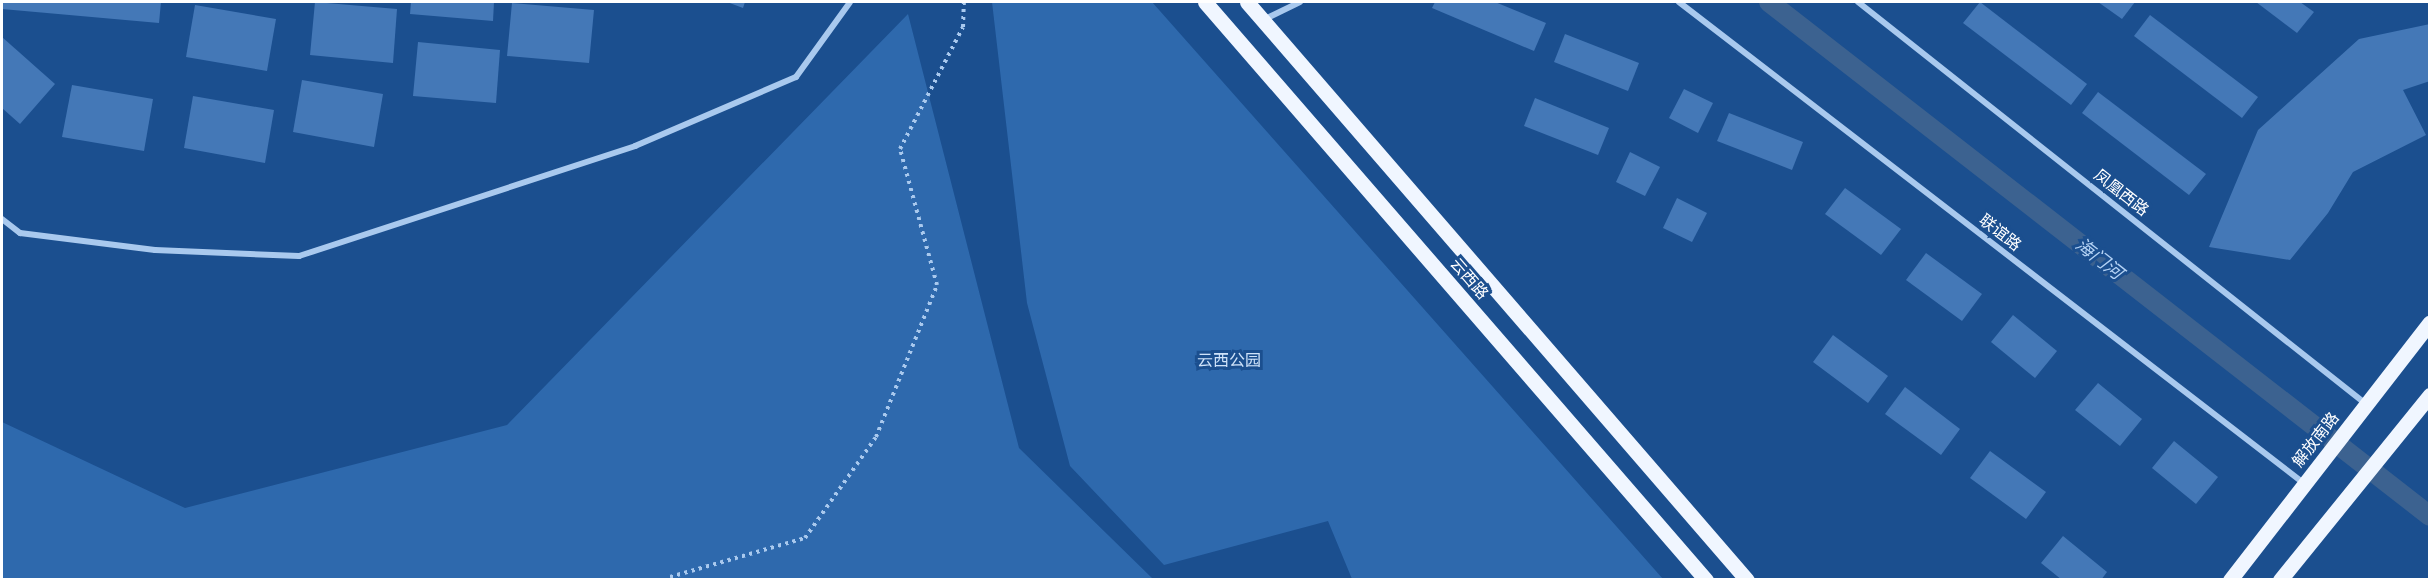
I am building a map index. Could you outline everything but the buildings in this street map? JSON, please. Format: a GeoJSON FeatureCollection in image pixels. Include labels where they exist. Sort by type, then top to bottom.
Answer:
{"type":"FeatureCollection","features":[{"type":"Feature","properties":{"kind":"main road","name":"云西路"},"geometry":{"type":"LineString","coordinates":[[1205,2],[1706,579]]}},
{"type":"Feature","properties":{"kind":"main road","name":"云西路"},"geometry":{"type":"LineString","coordinates":[[1247,2],[1747,579]]}},
{"type":"Feature","properties":{"kind":"main road","name":"解放南路"},"geometry":{"type":"LineString","coordinates":[[2230,579],[2430,322]]}},
{"type":"Feature","properties":{"kind":"main road"},"geometry":{"type":"LineString","coordinates":[[2280,579],[2346,502],[2430,395]]}},
{"type":"Feature","properties":{"kind":"street"},"geometry":{"type":"LineString","coordinates":[[2,219],[20,233],[155,250],[298,256],[635,146],[796,77],[849,2]]}},
{"type":"Feature","properties":{"kind":"street"},"geometry":{"type":"LineString","coordinates":[[1263,20],[1300,2]]}},
{"type":"Feature","properties":{"kind":"street","name":"联谊路"},"geometry":{"type":"LineString","coordinates":[[1679,2],[2305,485]]}},
{"type":"Feature","properties":{"kind":"street","name":"凤凰西路"},"geometry":{"type":"LineString","coordinates":[[1858,2],[2365,408]]}},
{"type":"Feature","properties":{"kind":"path"},"geometry":{"type":"LineString","coordinates":[[670,577],[805,538],[876,437],[937,285],[900,149],[963,27],[964,2]]}},
{"type":"Feature","properties":{"kind":"green space","name":"云西公园"},"geometry":{"type":"Polygon","coordinates":[[[992,2],[1152,2],[1663,579],[1352,579],[1328,521],[1164,565],[1070,466],[1027,303],[992,2]]]}},
{"type":"Feature","properties":{"kind":"green space"},"geometry":{"type":"Polygon","coordinates":[[[908,14],[1019,448],[1153,579],[2,579],[2,422],[185,508],[507,425],[908,14]]]}},
{"type":"Feature","properties":{"kind":"waterway","name":"海门河"},"geometry":{"type":"LineString","coordinates":[[1769,2],[2430,516]]}}]}
